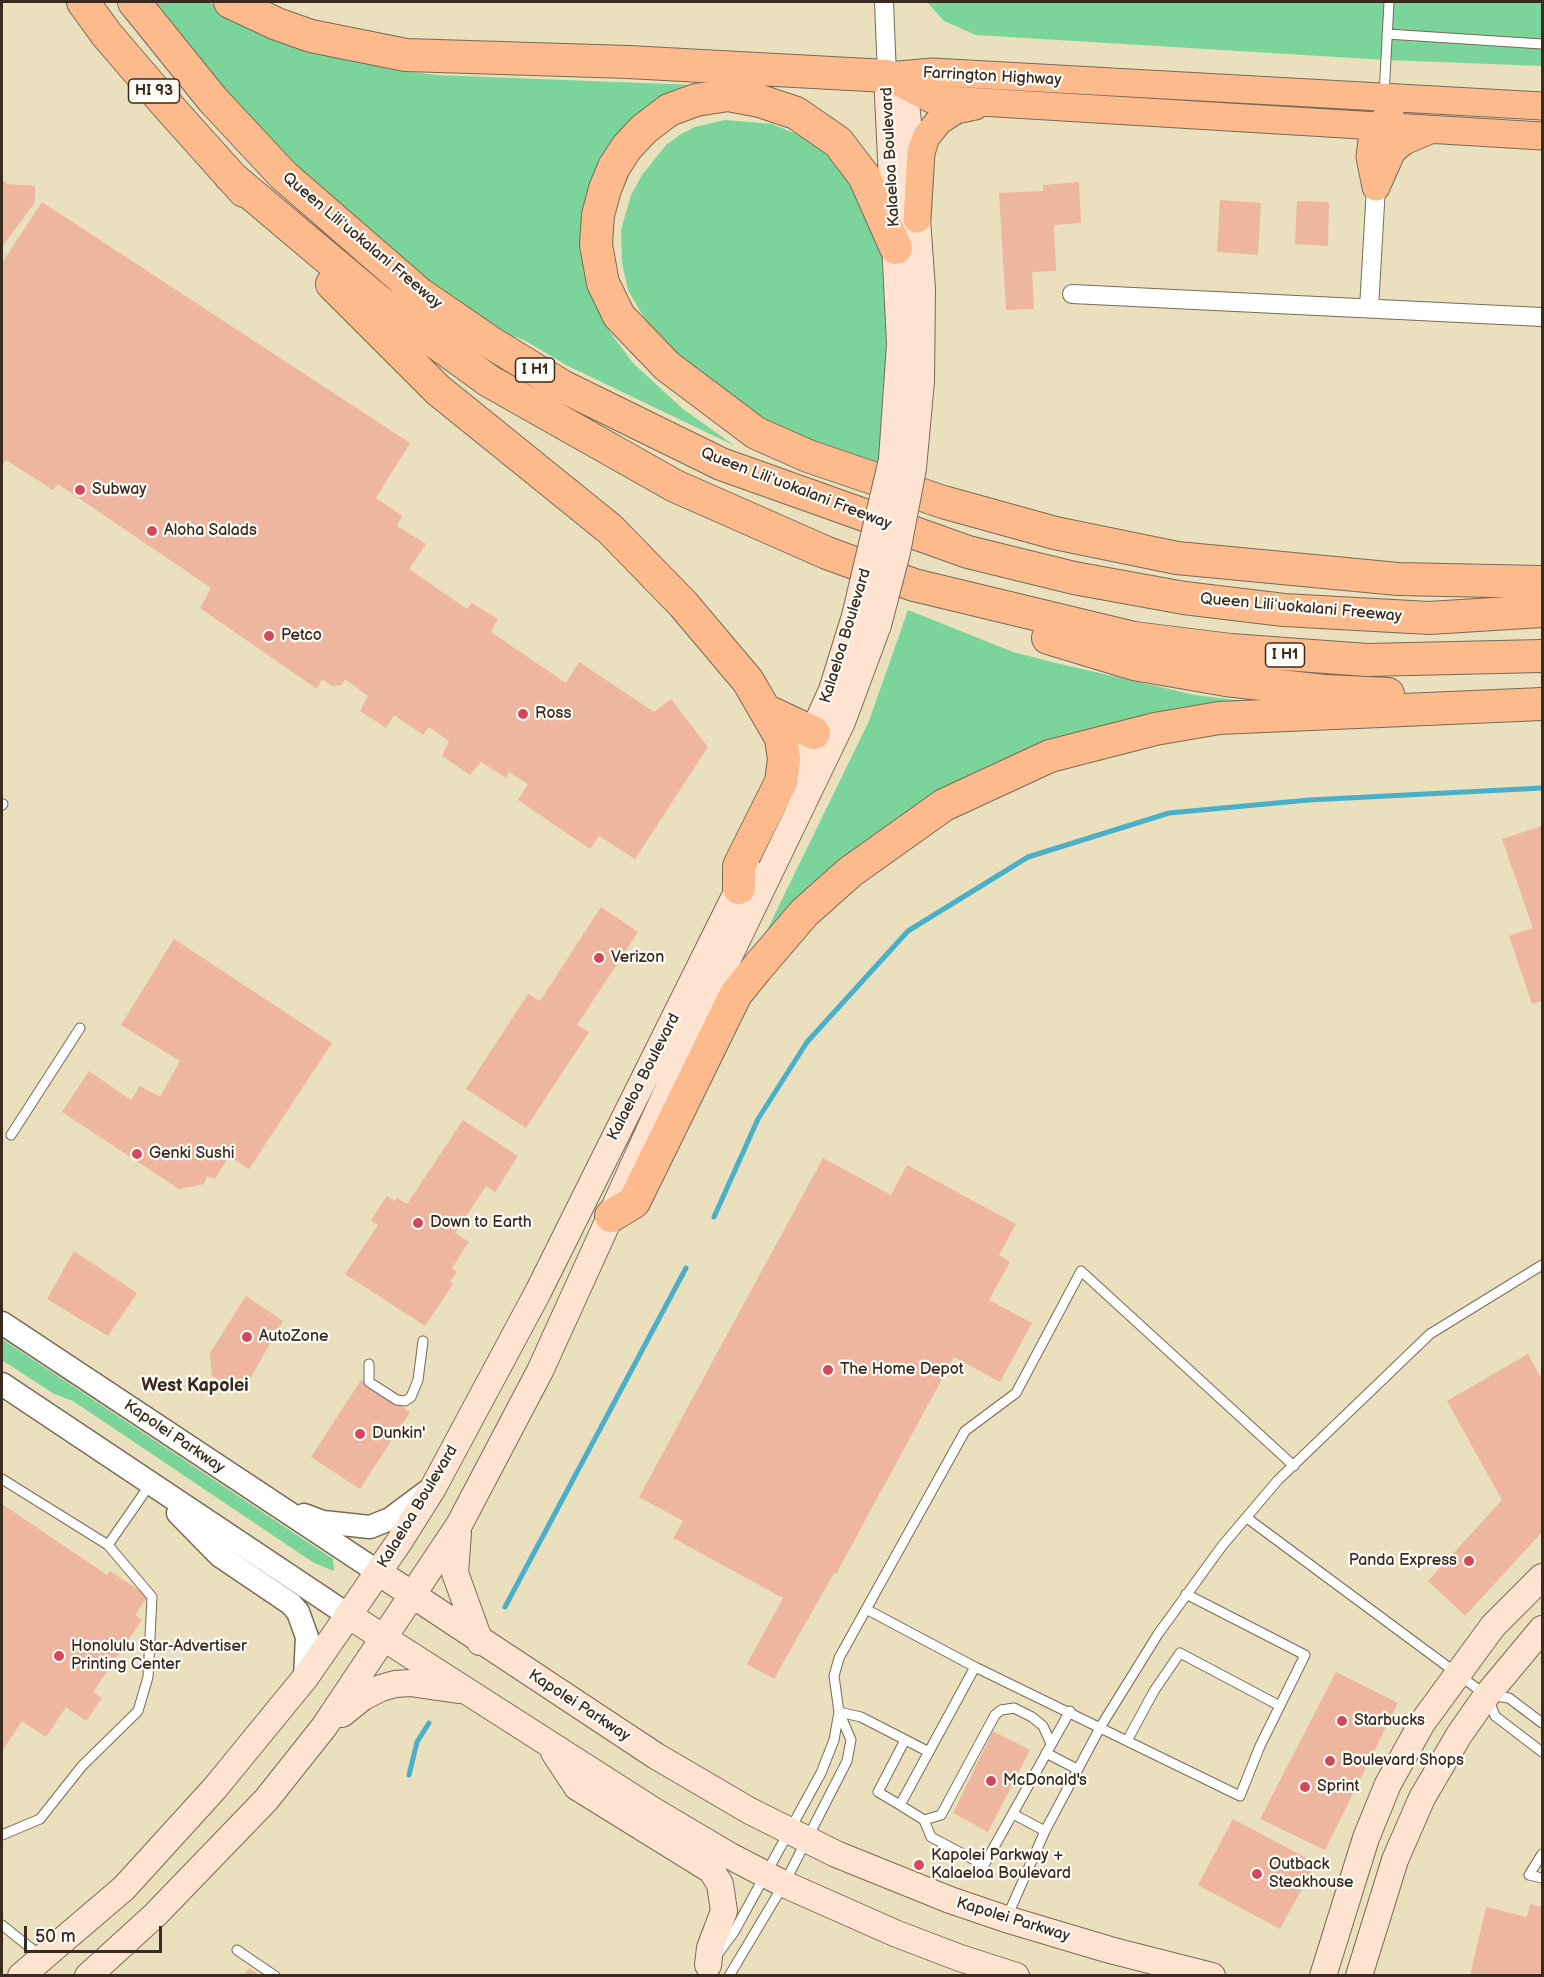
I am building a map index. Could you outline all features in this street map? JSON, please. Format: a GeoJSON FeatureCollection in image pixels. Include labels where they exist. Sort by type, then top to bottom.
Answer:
{"type":"FeatureCollection","features":[{"type":"Feature","properties":{"kind":"highway","name":"HI 93"},"geometry":{"type":"LineString","coordinates":[[83,2],[107,35],[230,176]]}},
{"type":"Feature","properties":{"kind":"highway","name":"Queen Liliʻuokalani Freeway"},"geometry":{"type":"LineString","coordinates":[[134,2],[213,100],[283,175],[420,294],[493,344],[562,386],[721,464],[968,552],[1074,578],[1173,596],[1284,610],[1429,618],[1542,611]]}},
{"type":"Feature","properties":{"kind":"highway"},"geometry":{"type":"LineString","coordinates":[[230,2],[277,24],[311,36],[406,55],[628,62],[887,76]]}},
{"type":"Feature","properties":{"kind":"highway"},"geometry":{"type":"LineString","coordinates":[[896,248],[864,176],[838,142],[820,127],[796,113],[760,101],[728,95],[696,100],[669,110],[644,129],[627,147],[614,167],[605,189],[598,215],[596,245],[603,283],[619,316],[667,366],[756,433],[808,456],[943,502],[1044,530],[1178,558],[1398,579],[1542,582]]}},
{"type":"Feature","properties":{"kind":"highway","name":"Queen Liliʻuokalani Freeway"},"geometry":{"type":"LineString","coordinates":[[230,176],[377,300],[489,381],[675,486],[795,540],[914,585],[1134,638],[1231,650],[1367,660],[1542,656]]}},
{"type":"Feature","properties":{"kind":"highway"},"geometry":{"type":"LineString","coordinates":[[230,176],[364,319],[438,390],[610,529],[726,652],[767,711],[781,738],[784,759],[781,782],[739,866],[739,888]]}},
{"type":"Feature","properties":{"kind":"highway"},"geometry":{"type":"LineString","coordinates":[[914,585],[973,616],[1134,664],[1226,680],[1324,691],[1542,702]]}},
{"type":"Feature","properties":{"kind":"highway"},"geometry":{"type":"LineString","coordinates":[[611,1216],[634,1202],[736,994],[757,968],[804,913],[850,872],[944,805],[1050,756],[1155,729],[1219,718],[1542,702]]}},
{"type":"Feature","properties":{"kind":"highway"},"geometry":{"type":"LineString","coordinates":[[767,711],[814,733]]}},
{"type":"Feature","properties":{"kind":"main road","name":"Farrington Highway"},"geometry":{"type":"LineString","coordinates":[[887,76],[933,72],[1542,106]]}},
{"type":"Feature","properties":{"kind":"main road","name":"Farrington Highway"},"geometry":{"type":"LineString","coordinates":[[887,76],[931,99],[985,104],[1542,136]]}},
{"type":"Feature","properties":{"kind":"main road","name":"Kalaeloa Boulevard"},"geometry":{"type":"LineString","coordinates":[[88,1976],[155,1915],[250,1817],[324,1728],[459,1525],[540,1371],[721,973],[842,722],[921,381],[922,289],[906,102],[887,76]]}},
{"type":"Feature","properties":{"kind":"main road","name":"Kalaeloa Boulevard"},"geometry":{"type":"LineString","coordinates":[[887,76],[900,344],[902,464]]}},
{"type":"Feature","properties":{"kind":"main road"},"geometry":{"type":"LineString","coordinates":[[1376,187],[1370,157],[1372,141],[1378,127],[1385,117],[1397,109],[1420,100]]}},
{"type":"Feature","properties":{"kind":"main road"},"geometry":{"type":"LineString","coordinates":[[917,219],[921,153],[926,137],[939,120],[956,110],[985,104]]}},
{"type":"Feature","properties":{"kind":"main road"},"geometry":{"type":"LineString","coordinates":[[1313,123],[1353,142],[1370,157]]}},
{"type":"Feature","properties":{"kind":"main road"},"geometry":{"type":"LineString","coordinates":[[1376,187],[1385,161],[1392,151],[1404,141],[1430,130]]}},
{"type":"Feature","properties":{"kind":"main road","name":"Kalaeloa Boulevard"},"geometry":{"type":"LineString","coordinates":[[21,1976],[124,1888],[257,1739],[305,1678],[433,1488],[537,1292],[739,888],[866,621]]}},
{"type":"Feature","properties":{"kind":"main road"},"geometry":{"type":"LineString","coordinates":[[459,1525],[455,1573],[480,1642]]}},
{"type":"Feature","properties":{"kind":"main road","name":"Kapolei Parkway"},"geometry":{"type":"LineString","coordinates":[[378,1572],[480,1642],[656,1756],[799,1836],[886,1876],[1006,1919],[1110,1950],[1212,1976]]}},
{"type":"Feature","properties":{"kind":"main road"},"geometry":{"type":"LineString","coordinates":[[1323,1976],[1352,1880],[1388,1784],[1422,1723],[1457,1673],[1493,1626],[1542,1577]]}},
{"type":"Feature","properties":{"kind":"main road"},"geometry":{"type":"LineString","coordinates":[[348,1615],[654,1811],[775,1879],[897,1934],[1016,1976]]}},
{"type":"Feature","properties":{"kind":"main road"},"geometry":{"type":"LineString","coordinates":[[1359,1976],[1395,1860],[1422,1798],[1459,1735],[1487,1695],[1542,1629]]}},
{"type":"Feature","properties":{"kind":"main road"},"geometry":{"type":"LineString","coordinates":[[324,1728],[363,1697],[381,1688],[410,1683],[468,1691]]}},
{"type":"Feature","properties":{"kind":"main road"},"geometry":{"type":"LineString","coordinates":[[549,1744],[577,1787],[711,1870],[720,1884],[724,1911],[710,1948],[712,1972]]}},
{"type":"Feature","properties":{"kind":"street"},"geometry":{"type":"LineString","coordinates":[[884,2],[887,76]]}},
{"type":"Feature","properties":{"kind":"street"},"geometry":{"type":"LineString","coordinates":[[1369,308],[1376,187]]}},
{"type":"Feature","properties":{"kind":"street"},"geometry":{"type":"LineString","coordinates":[[1072,294],[1542,317]]}},
{"type":"Feature","properties":{"kind":"street","name":"Kapolei Parkway"},"geometry":{"type":"LineString","coordinates":[[3,1324],[378,1572]]}},
{"type":"Feature","properties":{"kind":"street"},"geometry":{"type":"LineString","coordinates":[[2,1384],[348,1615]]}},
{"type":"Feature","properties":{"kind":"street"},"geometry":{"type":"LineString","coordinates":[[151,1483],[220,1556],[291,1604],[298,1612],[307,1636],[305,1678]]}},
{"type":"Feature","properties":{"kind":"street"},"geometry":{"type":"LineString","coordinates":[[273,1503],[323,1522],[370,1527],[390,1519],[433,1488]]}},
{"type":"Feature","properties":{"kind":"lane"},"geometry":{"type":"LineString","coordinates":[[1384,98],[1389,2]]}},
{"type":"Feature","properties":{"kind":"lane"},"geometry":{"type":"LineString","coordinates":[[1387,34],[1542,44]]}},
{"type":"Feature","properties":{"kind":"lane"},"geometry":{"type":"LineString","coordinates":[[11,1135],[80,1028]]}},
{"type":"Feature","properties":{"kind":"lane"},"geometry":{"type":"LineString","coordinates":[[1006,1919],[1045,1831],[1101,1726],[1158,1634],[1186,1594],[1247,1518],[1294,1466],[1430,1334],[1542,1265]]}},
{"type":"Feature","properties":{"kind":"lane"},"geometry":{"type":"LineString","coordinates":[[712,1972],[775,1879],[799,1836],[847,1761],[851,1740],[839,1712],[834,1676],[839,1658],[964,1431],[1017,1393],[1081,1271],[1294,1466]]}},
{"type":"Feature","properties":{"kind":"lane"},"geometry":{"type":"LineString","coordinates":[[369,1364],[369,1382],[397,1400],[405,1401],[411,1397],[418,1380],[423,1341]]}},
{"type":"Feature","properties":{"kind":"lane"},"geometry":{"type":"LineString","coordinates":[[2,1479],[108,1545],[152,1596],[148,1677],[138,1711],[82,1766],[40,1819],[2,1835]]}},
{"type":"Feature","properties":{"kind":"lane"},"geometry":{"type":"LineString","coordinates":[[108,1545],[151,1483]]}},
{"type":"Feature","properties":{"kind":"lane"},"geometry":{"type":"LineString","coordinates":[[1247,1518],[1487,1695],[1509,1698],[1542,1723]]}},
{"type":"Feature","properties":{"kind":"lane"},"geometry":{"type":"LineString","coordinates":[[866,1609],[975,1667],[1128,1739],[1240,1796],[1305,1656],[1186,1594]]}},
{"type":"Feature","properties":{"kind":"lane"},"geometry":{"type":"LineString","coordinates":[[1128,1739],[1154,1691],[1180,1653],[1280,1706]]}},
{"type":"Feature","properties":{"kind":"lane"},"geometry":{"type":"LineString","coordinates":[[900,1804],[975,1667]]}},
{"type":"Feature","properties":{"kind":"lane"},"geometry":{"type":"LineString","coordinates":[[1487,1695],[1495,1716],[1542,1752]]}},
{"type":"Feature","properties":{"kind":"lane"},"geometry":{"type":"LineString","coordinates":[[924,1820],[941,1815],[995,1715],[1001,1710],[1014,1708],[1032,1717],[1043,1726],[1051,1744]]}},
{"type":"Feature","properties":{"kind":"lane"},"geometry":{"type":"LineString","coordinates":[[905,1740],[878,1792],[924,1820],[931,1837],[984,1864],[1070,1711]]}},
{"type":"Feature","properties":{"kind":"lane"},"geometry":{"type":"LineString","coordinates":[[839,1712],[861,1717],[929,1752]]}},
{"type":"Feature","properties":{"kind":"lane"},"geometry":{"type":"LineString","coordinates":[[712,1972],[734,1932],[775,1879],[799,1836],[834,1740],[839,1712]]}},
{"type":"Feature","properties":{"kind":"lane"},"geometry":{"type":"LineString","coordinates":[[1046,1753],[1077,1769]]}},
{"type":"Feature","properties":{"kind":"lane"},"geometry":{"type":"LineString","coordinates":[[1013,1814],[1045,1831]]}},
{"type":"Feature","properties":{"kind":"lane"},"geometry":{"type":"LineString","coordinates":[[1542,1854],[1529,1875],[1542,1878]]}},
{"type":"Feature","properties":{"kind":"lane"},"geometry":{"type":"LineString","coordinates":[[2,1925],[27,1942],[44,1958]]}},
{"type":"Feature","properties":{"kind":"lane"},"geometry":{"type":"LineString","coordinates":[[237,1950],[275,1976]]}},
{"type":"Feature","properties":{"kind":"green space"},"geometry":{"type":"Polygon","coordinates":[[[149,2],[208,2],[315,51],[390,69],[436,75],[694,85],[661,108],[583,257],[586,280],[607,328],[633,363],[683,409],[735,446],[568,366],[524,340],[509,335],[442,293],[272,146],[149,2]]]}},
{"type":"Feature","properties":{"kind":"green space"},"geometry":{"type":"Polygon","coordinates":[[[927,2],[1542,2],[1542,66],[1386,60],[976,35],[944,21],[927,2]]]}},
{"type":"Feature","properties":{"kind":"green space"},"geometry":{"type":"Polygon","coordinates":[[[725,120],[772,124],[807,138],[824,149],[867,196],[891,286],[886,471],[853,461],[759,418],[724,396],[653,333],[628,290],[622,263],[621,230],[631,195],[642,175],[666,145],[681,134],[695,127],[725,120]]]}},
{"type":"Feature","properties":{"kind":"green space"},"geometry":{"type":"Polygon","coordinates":[[[908,610],[1013,652],[1056,663],[1195,695],[1285,706],[1024,762],[752,961],[869,721],[908,610]]]}},
{"type":"Feature","properties":{"kind":"green space"},"geometry":{"type":"Polygon","coordinates":[[[2,1339],[333,1559],[334,1571],[314,1563],[73,1401],[54,1394],[2,1360],[2,1339]]]}},
{"type":"Feature","properties":{"kind":"building"},"geometry":{"type":"Polygon","coordinates":[[[2,180],[7,184],[35,186],[35,202],[2,247],[2,180]]]}},
{"type":"Feature","properties":{"kind":"building"},"geometry":{"type":"Polygon","coordinates":[[[1079,182],[1081,223],[1054,225],[1056,271],[1032,272],[1034,309],[1006,310],[999,193],[1043,191],[1043,185],[1079,182]]]}},
{"type":"Feature","properties":{"kind":"building"},"geometry":{"type":"Polygon","coordinates":[[[1220,200],[1261,203],[1258,255],[1217,252],[1220,200]]]}},
{"type":"Feature","properties":{"kind":"building"},"geometry":{"type":"Polygon","coordinates":[[[1297,201],[1329,202],[1328,246],[1295,244],[1297,201]]]}},
{"type":"Feature","properties":{"kind":"building"},"geometry":{"type":"Polygon","coordinates":[[[42,202],[410,443],[376,498],[402,516],[397,526],[426,544],[409,569],[467,609],[472,603],[498,619],[491,632],[566,683],[579,662],[654,712],[671,699],[708,747],[635,859],[599,836],[590,849],[518,800],[528,784],[509,772],[506,778],[481,762],[470,775],[442,756],[449,741],[429,727],[423,735],[394,715],[386,728],[360,711],[368,696],[345,679],[341,685],[332,686],[322,679],[317,689],[200,608],[211,588],[58,484],[53,490],[6,460],[2,465],[2,263],[42,202]]]}},
{"type":"Feature","properties":{"kind":"building"},"geometry":{"type":"Polygon","coordinates":[[[1542,826],[1542,1001],[1532,1004],[1509,936],[1533,928],[1502,839],[1542,826]]]}},
{"type":"Feature","properties":{"kind":"building"},"geometry":{"type":"Polygon","coordinates":[[[601,907],[638,932],[577,1025],[589,1032],[526,1128],[466,1089],[528,994],[540,1001],[601,907]]]}},
{"type":"Feature","properties":{"kind":"building"},"geometry":{"type":"Polygon","coordinates":[[[174,939],[332,1043],[249,1169],[229,1156],[215,1179],[207,1176],[204,1184],[179,1189],[62,1112],[89,1071],[131,1100],[140,1086],[160,1097],[180,1061],[121,1025],[174,939]]]}},
{"type":"Feature","properties":{"kind":"building","name":"Down to Earth"},"geometry":{"type":"Polygon","coordinates":[[[463,1120],[518,1156],[495,1192],[486,1186],[455,1233],[469,1242],[452,1268],[457,1272],[450,1282],[453,1284],[425,1326],[345,1274],[378,1225],[371,1220],[387,1196],[394,1201],[397,1198],[407,1204],[463,1120]]]}},
{"type":"Feature","properties":{"kind":"building","name":"The Home Depot"},"geometry":{"type":"Polygon","coordinates":[[[823,1158],[891,1195],[907,1165],[1016,1224],[999,1255],[1010,1262],[989,1300],[1032,1323],[1000,1382],[954,1357],[836,1574],[834,1573],[774,1679],[747,1664],[783,1598],[673,1538],[683,1521],[639,1497],[823,1158]]]}},
{"type":"Feature","properties":{"kind":"building"},"geometry":{"type":"Polygon","coordinates":[[[74,1251],[137,1293],[108,1336],[47,1299],[74,1251]]]}},
{"type":"Feature","properties":{"kind":"building","name":"AutoZone"},"geometry":{"type":"Polygon","coordinates":[[[246,1296],[283,1321],[242,1393],[212,1376],[210,1353],[246,1296]]]}},
{"type":"Feature","properties":{"kind":"building"},"geometry":{"type":"Polygon","coordinates":[[[1528,1354],[1542,1380],[1542,1532],[1465,1616],[1428,1581],[1502,1500],[1447,1401],[1528,1354]]]}},
{"type":"Feature","properties":{"kind":"building","name":"Dunkin'"},"geometry":{"type":"Polygon","coordinates":[[[361,1380],[410,1412],[360,1489],[311,1457],[361,1380]]]}},
{"type":"Feature","properties":{"kind":"building","name":"Honolulu Star-Advertiser Printing Center"},"geometry":{"type":"Polygon","coordinates":[[[2,1504],[107,1575],[110,1571],[148,1596],[135,1615],[142,1620],[93,1692],[102,1698],[86,1721],[66,1707],[46,1737],[22,1721],[2,1751],[2,1504]]]}},
{"type":"Feature","properties":{"kind":"building","name":"Boulevard Shops"},"geometry":{"type":"Polygon","coordinates":[[[1336,1672],[1398,1703],[1325,1850],[1260,1819],[1336,1672]]]}},
{"type":"Feature","properties":{"kind":"building","name":"McDonald's"},"geometry":{"type":"Polygon","coordinates":[[[993,1731],[1030,1750],[988,1832],[953,1813],[993,1731]]]}},
{"type":"Feature","properties":{"kind":"building","name":"Outback Steakhouse"},"geometry":{"type":"Polygon","coordinates":[[[1233,1819],[1316,1863],[1280,1929],[1198,1885],[1233,1819]]]}},
{"type":"Feature","properties":{"kind":"building"},"geometry":{"type":"Polygon","coordinates":[[[1530,1904],[1542,1907],[1542,1976],[1470,1976],[1486,1907],[1527,1917],[1530,1904]]]}},
{"type":"Feature","properties":{"kind":"building"},"geometry":{"type":"Polygon","coordinates":[[[249,1968],[261,1976],[243,1976],[249,1968]]]}},
{"type":"Feature","properties":{"kind":"waterway"},"geometry":{"type":"LineString","coordinates":[[714,1217],[758,1119],[807,1042],[908,931],[1028,857],[1169,813],[1309,800],[1542,788]]}},
{"type":"Feature","properties":{"kind":"waterway"},"geometry":{"type":"LineString","coordinates":[[505,1607],[686,1268]]}},
{"type":"Feature","properties":{"kind":"waterway"},"geometry":{"type":"LineString","coordinates":[[409,1775],[417,1742],[429,1723]]}},
{"type":"Feature","properties":{"kind":"place","name":"Subway"},"geometry":{"type":"Point","coordinates":[80,490]}},
{"type":"Feature","properties":{"kind":"place","name":"Aloha Salads"},"geometry":{"type":"Point","coordinates":[152,531]}},
{"type":"Feature","properties":{"kind":"place","name":"Petco"},"geometry":{"type":"Point","coordinates":[269,636]}},
{"type":"Feature","properties":{"kind":"place","name":"Ross"},"geometry":{"type":"Point","coordinates":[523,714]}},
{"type":"Feature","properties":{"kind":"place","name":"Verizon"},"geometry":{"type":"Point","coordinates":[599,958]}},
{"type":"Feature","properties":{"kind":"place","name":"Genki Sushi"},"geometry":{"type":"Point","coordinates":[137,1154]}},
{"type":"Feature","properties":{"kind":"place","name":"Down to Earth"},"geometry":{"type":"Point","coordinates":[418,1223]}},
{"type":"Feature","properties":{"kind":"place","name":"AutoZone"},"geometry":{"type":"Point","coordinates":[247,1337]}},
{"type":"Feature","properties":{"kind":"place","name":"The Home Depot"},"geometry":{"type":"Point","coordinates":[828,1370]}},
{"type":"Feature","properties":{"kind":"place","name":"Dunkin'"},"geometry":{"type":"Point","coordinates":[360,1434]}},
{"type":"Feature","properties":{"kind":"place","name":"Panda Express"},"geometry":{"type":"Point","coordinates":[1469,1561]}},
{"type":"Feature","properties":{"kind":"place","name":"Honolulu Star-Advertiser Printing Center"},"geometry":{"type":"Point","coordinates":[59,1656]}},
{"type":"Feature","properties":{"kind":"place","name":"Starbucks"},"geometry":{"type":"Point","coordinates":[1342,1721]}},
{"type":"Feature","properties":{"kind":"place","name":"Boulevard Shops"},"geometry":{"type":"Point","coordinates":[1330,1761]}},
{"type":"Feature","properties":{"kind":"place","name":"McDonald's"},"geometry":{"type":"Point","coordinates":[991,1781]}},
{"type":"Feature","properties":{"kind":"place","name":"Sprint"},"geometry":{"type":"Point","coordinates":[1305,1787]}},
{"type":"Feature","properties":{"kind":"place","name":"Kapolei Parkway + Kalaeloa Boulevard"},"geometry":{"type":"Point","coordinates":[919,1865]}},
{"type":"Feature","properties":{"kind":"place","name":"Outback Steakhouse"},"geometry":{"type":"Point","coordinates":[1257,1874]}},
{"type":"Feature","properties":{"kind":"district","name":"West Kapolei"},"geometry":{"type":"Point","coordinates":[195,1386]}}]}
